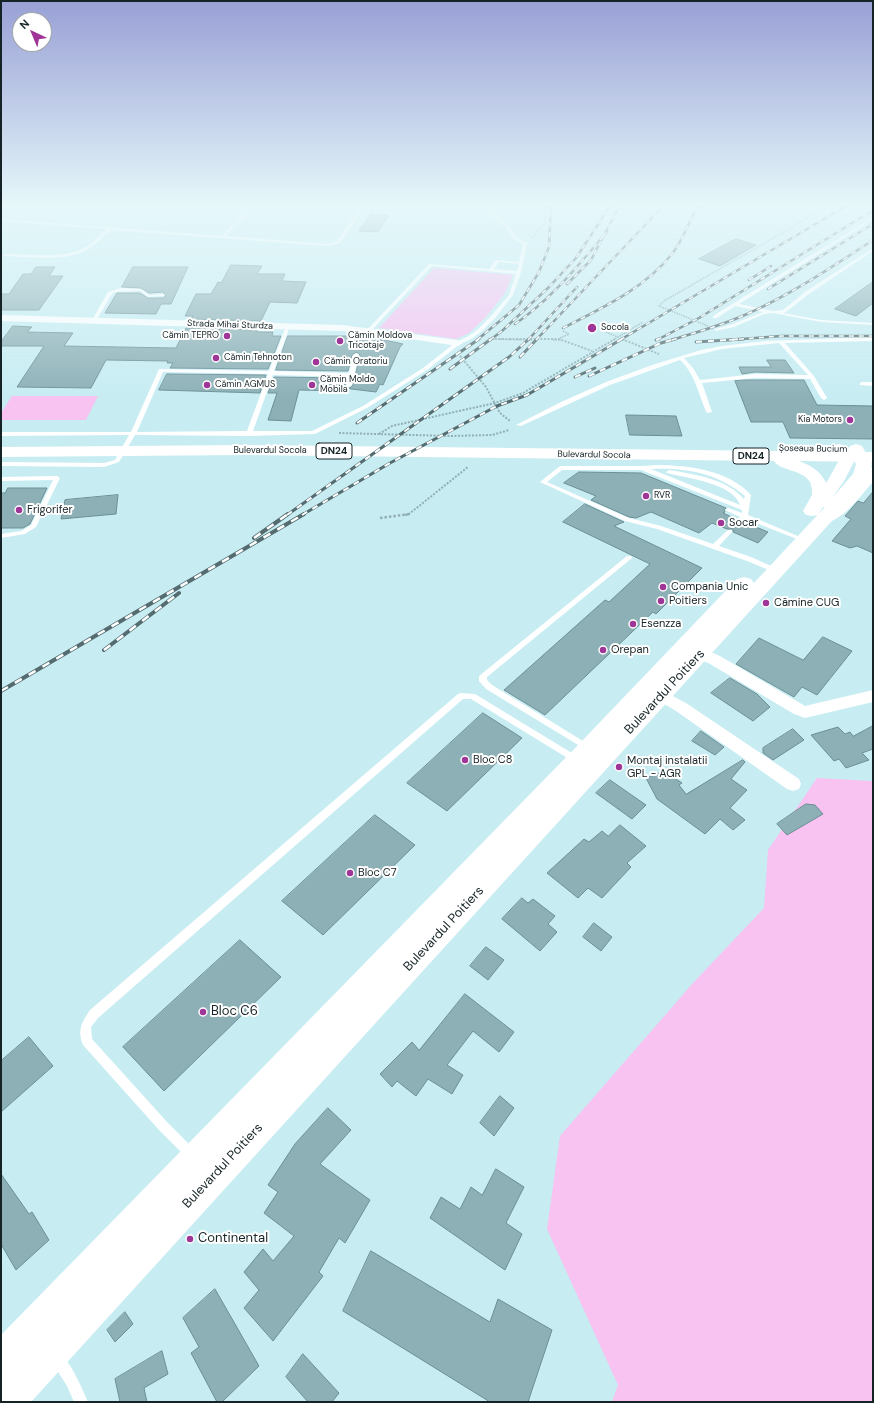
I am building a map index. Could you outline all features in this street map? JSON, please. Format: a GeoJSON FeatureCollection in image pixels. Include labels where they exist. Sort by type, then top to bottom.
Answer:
{"type":"FeatureCollection","features":[{"type":"Feature","properties":{"kind":"main road","name":"Bulevardul Socola"},"geometry":{"type":"LineString","coordinates":[[5,448],[658,451]]}},
{"type":"Feature","properties":{"kind":"main road","name":"Șoseaua Bucium"},"geometry":{"type":"LineString","coordinates":[[658,451],[858,453]]}},
{"type":"Feature","properties":{"kind":"main road","name":"Șoseaua Bucium"},"geometry":{"type":"LineString","coordinates":[[658,451],[751,456],[858,453]]}},
{"type":"Feature","properties":{"kind":"main road","name":"Bulevardul Poitiers"},"geometry":{"type":"LineString","coordinates":[[6,1402],[196,1196],[592,757],[797,537],[860,475],[864,464],[858,453]]}},
{"type":"Feature","properties":{"kind":"main road"},"geometry":{"type":"LineString","coordinates":[[751,456],[775,459],[797,465],[810,473],[818,482],[821,495],[819,514],[840,508],[873,472]]}},
{"type":"Feature","properties":{"kind":"main road","name":"Bulevardul Poitiers"},"geometry":{"type":"LineString","coordinates":[[1,1361],[196,1158],[592,757],[661,695],[693,649]]}},
{"type":"Feature","properties":{"kind":"street","name":"Strada Mihai Sturdza"},"geometry":{"type":"LineString","coordinates":[[1,318],[288,326],[369,330],[456,346]]}},
{"type":"Feature","properties":{"kind":"street"},"geometry":{"type":"LineString","coordinates":[[693,649],[805,712],[873,696]]}},
{"type":"Feature","properties":{"kind":"street"},"geometry":{"type":"LineString","coordinates":[[661,695],[681,707],[793,784]]}},
{"type":"Feature","properties":{"kind":"lane"},"geometry":{"type":"LineString","coordinates":[[369,330],[428,268]]}},
{"type":"Feature","properties":{"kind":"lane"},"geometry":{"type":"LineString","coordinates":[[472,268],[519,273]]}},
{"type":"Feature","properties":{"kind":"lane"},"geometry":{"type":"LineString","coordinates":[[5,448],[133,434],[313,434],[364,406],[425,369],[469,338],[494,316],[511,295],[520,268]]}},
{"type":"Feature","properties":{"kind":"lane"},"geometry":{"type":"LineString","coordinates":[[714,317],[793,268]]}},
{"type":"Feature","properties":{"kind":"lane"},"geometry":{"type":"LineString","coordinates":[[717,330],[763,313],[784,311],[807,293],[844,268]]}},
{"type":"Feature","properties":{"kind":"lane"},"geometry":{"type":"LineString","coordinates":[[94,320],[110,294],[114,291],[141,290],[148,296],[163,296]]}},
{"type":"Feature","properties":{"kind":"lane"},"geometry":{"type":"LineString","coordinates":[[735,305],[821,321],[873,324]]}},
{"type":"Feature","properties":{"kind":"lane"},"geometry":{"type":"LineString","coordinates":[[249,434],[270,372],[288,326]]}},
{"type":"Feature","properties":{"kind":"lane"},"geometry":{"type":"LineString","coordinates":[[519,425],[577,396],[681,358],[725,348],[781,342],[873,340]]}},
{"type":"Feature","properties":{"kind":"lane"},"geometry":{"type":"LineString","coordinates":[[781,342],[812,376],[824,398]]}},
{"type":"Feature","properties":{"kind":"lane"},"geometry":{"type":"LineString","coordinates":[[349,385],[356,355]]}},
{"type":"Feature","properties":{"kind":"lane"},"geometry":{"type":"LineString","coordinates":[[681,358],[688,363],[698,382],[709,412]]}},
{"type":"Feature","properties":{"kind":"lane"},"geometry":{"type":"LineString","coordinates":[[5,448],[104,465],[117,461],[133,434],[161,370],[351,375]]}},
{"type":"Feature","properties":{"kind":"lane"},"geometry":{"type":"LineString","coordinates":[[698,382],[755,376],[812,376]]}},
{"type":"Feature","properties":{"kind":"lane"},"geometry":{"type":"LineString","coordinates":[[862,384],[873,384]]}},
{"type":"Feature","properties":{"kind":"lane"},"geometry":{"type":"LineString","coordinates":[[744,514],[748,495],[739,487],[719,476],[664,466],[642,468],[560,468],[543,482],[627,520],[659,527],[769,568]]}},
{"type":"Feature","properties":{"kind":"lane"},"geometry":{"type":"LineString","coordinates":[[642,468],[797,537]]}},
{"type":"Feature","properties":{"kind":"lane"},"geometry":{"type":"LineString","coordinates":[[650,477],[657,472],[670,472],[704,479],[718,484],[741,499],[744,514]]}},
{"type":"Feature","properties":{"kind":"lane"},"geometry":{"type":"LineString","coordinates":[[1,479],[57,478],[34,526],[23,533],[1,536]]}},
{"type":"Feature","properties":{"kind":"lane"},"geometry":{"type":"LineString","coordinates":[[728,510],[744,514]]}},
{"type":"Feature","properties":{"kind":"lane"},"geometry":{"type":"LineString","coordinates":[[627,520],[635,513]]}},
{"type":"Feature","properties":{"kind":"lane"},"geometry":{"type":"LineString","coordinates":[[714,547],[730,531]]}},
{"type":"Feature","properties":{"kind":"lane"},"geometry":{"type":"LineString","coordinates":[[592,757],[488,687],[483,681],[483,676],[629,558]]}},
{"type":"Feature","properties":{"kind":"lane"},"geometry":{"type":"LineString","coordinates":[[196,1158],[164,1127],[87,1041],[86,1026],[94,1014],[461,696],[472,696],[592,757]]}},
{"type":"Feature","properties":{"kind":"lane"},"geometry":{"type":"LineString","coordinates":[[52,1352],[72,1382],[81,1402]]}},
{"type":"Feature","properties":{"kind":"path"},"geometry":{"type":"LineString","coordinates":[[717,330],[659,306],[664,301],[720,268]]}},
{"type":"Feature","properties":{"kind":"path"},"geometry":{"type":"LineString","coordinates":[[379,434],[392,426],[495,403],[523,393],[643,322]]}},
{"type":"Feature","properties":{"kind":"path"},"geometry":{"type":"LineString","coordinates":[[469,338],[551,340],[559,339],[569,334],[563,331]]}},
{"type":"Feature","properties":{"kind":"path"},"geometry":{"type":"LineString","coordinates":[[606,332],[672,361]]}},
{"type":"Feature","properties":{"kind":"path"},"geometry":{"type":"LineString","coordinates":[[559,339],[592,351]]}},
{"type":"Feature","properties":{"kind":"path"},"geometry":{"type":"LineString","coordinates":[[456,346],[486,387],[500,413],[519,425]]}},
{"type":"Feature","properties":{"kind":"path"},"geometry":{"type":"LineString","coordinates":[[313,434],[341,433],[449,436],[492,435],[500,434],[519,425]]}},
{"type":"Feature","properties":{"kind":"path"},"geometry":{"type":"LineString","coordinates":[[380,518],[409,514],[473,464]]}},
{"type":"Feature","properties":{"kind":"shaded area"},"geometry":{"type":"Polygon","coordinates":[[[434,268],[513,275],[505,293],[485,318],[469,333],[456,339],[379,328],[434,268]]]}},
{"type":"Feature","properties":{"kind":"shaded area"},"geometry":{"type":"Polygon","coordinates":[[[12,396],[98,396],[86,420],[1,420],[1,413],[12,396]]]}},
{"type":"Feature","properties":{"kind":"shaded area"},"geometry":{"type":"Polygon","coordinates":[[[817,778],[873,781],[873,1402],[612,1402],[618,1385],[547,1229],[560,1136],[693,983],[764,908],[768,850],[817,778]]]}},
{"type":"Feature","properties":{"kind":"building"},"geometry":{"type":"Polygon","coordinates":[[[35,268],[54,268],[49,276],[63,276],[39,310],[1,310],[1,294],[9,294],[23,274],[31,274],[35,268]]]}},
{"type":"Feature","properties":{"kind":"building"},"geometry":{"type":"Polygon","coordinates":[[[132,268],[187,268],[171,304],[161,304],[156,314],[105,313],[117,293],[140,293],[148,298],[163,298],[166,296],[163,292],[149,293],[141,288],[122,287],[132,268]]]}},
{"type":"Feature","properties":{"kind":"building"},"geometry":{"type":"Polygon","coordinates":[[[229,268],[260,268],[257,274],[285,274],[282,281],[306,282],[297,303],[270,302],[261,321],[191,319],[193,316],[185,316],[196,294],[211,294],[218,282],[221,283],[229,268]]]}},
{"type":"Feature","properties":{"kind":"building"},"geometry":{"type":"Polygon","coordinates":[[[873,282],[873,303],[856,316],[835,309],[873,282]]]}},
{"type":"Feature","properties":{"kind":"building"},"geometry":{"type":"Polygon","coordinates":[[[13,326],[32,327],[27,332],[73,333],[64,346],[176,348],[186,328],[257,330],[256,332],[273,332],[272,336],[281,336],[268,369],[170,368],[173,363],[167,363],[168,361],[106,360],[91,388],[17,387],[44,346],[1,346],[1,342],[13,326]]]}},
{"type":"Feature","properties":{"kind":"building"},"geometry":{"type":"Polygon","coordinates":[[[288,336],[378,336],[385,337],[384,340],[403,344],[400,347],[383,385],[380,384],[376,392],[343,388],[343,391],[299,390],[291,421],[268,420],[277,393],[268,393],[274,377],[346,378],[345,386],[350,388],[353,385],[360,355],[357,352],[352,355],[348,371],[276,370],[288,336]]]}},
{"type":"Feature","properties":{"kind":"building"},"geometry":{"type":"Polygon","coordinates":[[[767,360],[785,360],[794,373],[755,372],[742,374],[739,367],[771,367],[767,360]]]}},
{"type":"Feature","properties":{"kind":"building","name":"Cămin AGMUS"},"geometry":{"type":"Polygon","coordinates":[[[167,374],[266,375],[260,393],[159,390],[167,374]]]}},
{"type":"Feature","properties":{"kind":"building"},"geometry":{"type":"Polygon","coordinates":[[[804,380],[817,405],[873,406],[873,439],[790,438],[783,422],[751,422],[735,381],[804,380]]]}},
{"type":"Feature","properties":{"kind":"building"},"geometry":{"type":"Polygon","coordinates":[[[626,415],[676,416],[682,436],[630,435],[626,415]]]}},
{"type":"Feature","properties":{"kind":"building","name":"RVR"},"geometry":{"type":"Polygon","coordinates":[[[579,472],[641,473],[726,508],[724,510],[725,512],[723,513],[736,519],[737,522],[744,522],[768,532],[758,543],[733,532],[733,529],[727,529],[712,523],[699,533],[651,512],[636,518],[629,517],[591,500],[596,496],[564,483],[579,472]]]}},
{"type":"Feature","properties":{"kind":"building","name":"Frigorifer"},"geometry":{"type":"Polygon","coordinates":[[[8,488],[47,488],[30,524],[23,528],[1,528],[1,493],[5,493],[8,488]]]}},
{"type":"Feature","properties":{"kind":"building"},"geometry":{"type":"Polygon","coordinates":[[[873,492],[873,553],[857,546],[850,548],[832,541],[851,519],[845,516],[858,501],[863,503],[873,492]]]}},
{"type":"Feature","properties":{"kind":"building"},"geometry":{"type":"Polygon","coordinates":[[[118,495],[116,514],[61,519],[65,500],[118,495]]]}},
{"type":"Feature","properties":{"kind":"building"},"geometry":{"type":"Polygon","coordinates":[[[585,504],[624,522],[614,526],[702,568],[656,614],[653,612],[545,715],[504,690],[605,600],[609,602],[650,564],[563,522],[585,504]]]}},
{"type":"Feature","properties":{"kind":"building"},"geometry":{"type":"Polygon","coordinates":[[[823,637],[852,651],[817,695],[802,687],[794,697],[736,664],[759,638],[803,660],[823,637]]]}},
{"type":"Feature","properties":{"kind":"building"},"geometry":{"type":"Polygon","coordinates":[[[730,678],[757,694],[770,707],[753,721],[711,693],[730,678]]]}},
{"type":"Feature","properties":{"kind":"building","name":"Bloc C8"},"geometry":{"type":"Polygon","coordinates":[[[483,713],[522,738],[447,811],[407,783],[483,713]]]}},
{"type":"Feature","properties":{"kind":"building"},"geometry":{"type":"Polygon","coordinates":[[[873,726],[873,749],[862,753],[869,760],[846,768],[839,759],[834,761],[811,735],[838,727],[845,734],[850,732],[853,736],[873,726]]]}},
{"type":"Feature","properties":{"kind":"building"},"geometry":{"type":"Polygon","coordinates":[[[793,729],[804,740],[773,760],[763,753],[763,748],[793,729]]]}},
{"type":"Feature","properties":{"kind":"building"},"geometry":{"type":"Polygon","coordinates":[[[701,731],[724,747],[715,755],[692,741],[701,731]]]}},
{"type":"Feature","properties":{"kind":"building"},"geometry":{"type":"Polygon","coordinates":[[[743,760],[745,762],[731,779],[747,790],[730,808],[745,820],[733,830],[720,819],[705,834],[657,799],[646,778],[664,771],[682,783],[679,785],[686,794],[743,760]]]}},
{"type":"Feature","properties":{"kind":"building"},"geometry":{"type":"Polygon","coordinates":[[[610,780],[646,805],[632,819],[596,793],[610,780]]]}},
{"type":"Feature","properties":{"kind":"building"},"geometry":{"type":"Polygon","coordinates":[[[806,804],[815,805],[823,814],[787,835],[777,824],[806,804]]]}},
{"type":"Feature","properties":{"kind":"building","name":"Bloc C7"},"geometry":{"type":"Polygon","coordinates":[[[375,815],[415,845],[323,935],[282,901],[375,815]]]}},
{"type":"Feature","properties":{"kind":"building"},"geometry":{"type":"Polygon","coordinates":[[[620,825],[646,846],[627,863],[631,867],[602,898],[588,888],[578,898],[547,873],[584,839],[589,842],[602,831],[608,836],[620,825]]]}},
{"type":"Feature","properties":{"kind":"building"},"geometry":{"type":"Polygon","coordinates":[[[522,898],[528,903],[533,899],[555,916],[548,924],[557,932],[540,951],[502,919],[522,898]]]}},
{"type":"Feature","properties":{"kind":"building"},"geometry":{"type":"Polygon","coordinates":[[[594,923],[612,937],[601,951],[583,937],[594,923]]]}},
{"type":"Feature","properties":{"kind":"building","name":"Bloc C6"},"geometry":{"type":"Polygon","coordinates":[[[240,940],[281,977],[164,1091],[123,1047],[240,940]]]}},
{"type":"Feature","properties":{"kind":"building"},"geometry":{"type":"Polygon","coordinates":[[[486,947],[504,960],[488,980],[470,966],[486,947]]]}},
{"type":"Feature","properties":{"kind":"building"},"geometry":{"type":"Polygon","coordinates":[[[465,994],[514,1032],[499,1052],[473,1031],[447,1065],[463,1075],[452,1094],[428,1079],[416,1096],[397,1081],[392,1087],[380,1074],[412,1042],[419,1050],[465,994]]]}},
{"type":"Feature","properties":{"kind":"building"},"geometry":{"type":"Polygon","coordinates":[[[29,1037],[53,1066],[1,1112],[1,1061],[29,1037]]]}},
{"type":"Feature","properties":{"kind":"building"},"geometry":{"type":"Polygon","coordinates":[[[500,1096],[514,1108],[494,1136],[480,1123],[500,1096]]]}},
{"type":"Feature","properties":{"kind":"building"},"geometry":{"type":"Polygon","coordinates":[[[328,1108],[351,1130],[320,1164],[370,1200],[345,1243],[339,1238],[319,1272],[323,1276],[273,1341],[244,1308],[259,1290],[244,1272],[263,1249],[273,1261],[294,1236],[264,1213],[278,1192],[268,1185],[295,1144],[328,1108]]]}},
{"type":"Feature","properties":{"kind":"building"},"geometry":{"type":"Polygon","coordinates":[[[496,1169],[524,1187],[506,1223],[522,1234],[505,1270],[430,1218],[441,1197],[460,1209],[471,1187],[482,1195],[496,1169]]]}},
{"type":"Feature","properties":{"kind":"building"},"geometry":{"type":"Polygon","coordinates":[[[1,1174],[29,1214],[32,1212],[49,1240],[16,1270],[1,1244],[1,1174]]]}},
{"type":"Feature","properties":{"kind":"building"},"geometry":{"type":"Polygon","coordinates":[[[371,1251],[490,1322],[498,1299],[552,1330],[528,1402],[490,1402],[343,1311],[371,1251]]]}},
{"type":"Feature","properties":{"kind":"building"},"geometry":{"type":"Polygon","coordinates":[[[215,1289],[259,1366],[222,1402],[217,1402],[191,1353],[199,1347],[183,1318],[215,1289]]]}},
{"type":"Feature","properties":{"kind":"building"},"geometry":{"type":"Polygon","coordinates":[[[125,1312],[133,1324],[115,1342],[107,1330],[125,1312]]]}},
{"type":"Feature","properties":{"kind":"building"},"geometry":{"type":"Polygon","coordinates":[[[162,1351],[168,1374],[144,1388],[147,1402],[120,1402],[115,1379],[162,1351]]]}},
{"type":"Feature","properties":{"kind":"building"},"geometry":{"type":"Polygon","coordinates":[[[303,1354],[339,1393],[332,1402],[308,1402],[286,1377],[303,1354]]]}},
{"type":"Feature","properties":{"kind":"railway"},"geometry":{"type":"LineString","coordinates":[[477,340],[519,305],[540,268]]}},
{"type":"Feature","properties":{"kind":"railway"},"geometry":{"type":"LineString","coordinates":[[490,340],[502,331],[549,287],[566,268]]}},
{"type":"Feature","properties":{"kind":"railway"},"geometry":{"type":"LineString","coordinates":[[515,324],[553,293],[575,268]]}},
{"type":"Feature","properties":{"kind":"railway"},"geometry":{"type":"LineString","coordinates":[[567,284],[583,268]]}},
{"type":"Feature","properties":{"kind":"railway"},"geometry":{"type":"LineString","coordinates":[[536,340],[604,268]]}},
{"type":"Feature","properties":{"kind":"railway"},"geometry":{"type":"LineString","coordinates":[[563,328],[622,297],[649,278],[659,268]]}},
{"type":"Feature","properties":{"kind":"railway"},"geometry":{"type":"LineString","coordinates":[[620,340],[741,268]]}},
{"type":"Feature","properties":{"kind":"railway"},"geometry":{"type":"LineString","coordinates":[[749,280],[767,268]]}},
{"type":"Feature","properties":{"kind":"railway"},"geometry":{"type":"LineString","coordinates":[[659,339],[699,318],[779,268]]}},
{"type":"Feature","properties":{"kind":"railway"},"geometry":{"type":"LineString","coordinates":[[768,289],[801,268]]}},
{"type":"Feature","properties":{"kind":"railway"},"geometry":{"type":"LineString","coordinates":[[672,340],[729,322],[747,314],[780,298],[829,268]]}},
{"type":"Feature","properties":{"kind":"railway"},"geometry":{"type":"LineString","coordinates":[[529,339],[577,287]]}},
{"type":"Feature","properties":{"kind":"railway"},"geometry":{"type":"LineString","coordinates":[[737,339],[781,336],[873,336]]}},
{"type":"Feature","properties":{"kind":"railway"},"geometry":{"type":"LineString","coordinates":[[357,423],[479,339]]}},
{"type":"Feature","properties":{"kind":"railway"},"geometry":{"type":"LineString","coordinates":[[450,369],[491,339]]}},
{"type":"Feature","properties":{"kind":"railway"},"geometry":{"type":"LineString","coordinates":[[287,515],[509,357],[529,339]]}},
{"type":"Feature","properties":{"kind":"railway"},"geometry":{"type":"LineString","coordinates":[[520,357],[537,339]]}},
{"type":"Feature","properties":{"kind":"railway"},"geometry":{"type":"LineString","coordinates":[[302,515],[390,463],[497,406],[527,395],[622,339]]}},
{"type":"Feature","properties":{"kind":"railway"},"geometry":{"type":"LineString","coordinates":[[589,376],[661,343],[675,339]]}},
{"type":"Feature","properties":{"kind":"railway"},"geometry":{"type":"LineString","coordinates":[[696,342],[737,339]]}},
{"type":"Feature","properties":{"kind":"railway"},"geometry":{"type":"LineString","coordinates":[[729,340],[737,339]]}},
{"type":"Feature","properties":{"kind":"railway"},"geometry":{"type":"LineString","coordinates":[[737,339],[743,339]]}},
{"type":"Feature","properties":{"kind":"railway"},"geometry":{"type":"LineString","coordinates":[[575,377],[595,368]]}},
{"type":"Feature","properties":{"kind":"railway"},"geometry":{"type":"LineString","coordinates":[[254,538],[288,514]]}},
{"type":"Feature","properties":{"kind":"railway"},"geometry":{"type":"LineString","coordinates":[[1,691],[304,514]]}},
{"type":"Feature","properties":{"kind":"railway"},"geometry":{"type":"LineString","coordinates":[[104,650],[179,593]]}},
{"type":"Feature","properties":{"kind":"place","name":"Socola"},"geometry":{"type":"Point","coordinates":[592,328]}},
{"type":"Feature","properties":{"kind":"place","name":"Cămin TEPRO"},"geometry":{"type":"Point","coordinates":[227,336]}},
{"type":"Feature","properties":{"kind":"place","name":"Cămin Moldova Tricotaje"},"geometry":{"type":"Point","coordinates":[340,341]}},
{"type":"Feature","properties":{"kind":"place","name":"Cămin Tehnoton"},"geometry":{"type":"Point","coordinates":[216,358]}},
{"type":"Feature","properties":{"kind":"place","name":"Cămin Oratoriu"},"geometry":{"type":"Point","coordinates":[316,362]}},
{"type":"Feature","properties":{"kind":"place","name":"Cămin AGMUS"},"geometry":{"type":"Point","coordinates":[207,385]}},
{"type":"Feature","properties":{"kind":"place","name":"Cămin Moldo Mobila"},"geometry":{"type":"Point","coordinates":[312,385]}},
{"type":"Feature","properties":{"kind":"place","name":"Kia Motors"},"geometry":{"type":"Point","coordinates":[850,420]}},
{"type":"Feature","properties":{"kind":"place","name":"RVR"},"geometry":{"type":"Point","coordinates":[646,496]}},
{"type":"Feature","properties":{"kind":"place","name":"Frigorifer"},"geometry":{"type":"Point","coordinates":[19,510]}},
{"type":"Feature","properties":{"kind":"place","name":"Socar"},"geometry":{"type":"Point","coordinates":[721,523]}},
{"type":"Feature","properties":{"kind":"place","name":"Compania Unic"},"geometry":{"type":"Point","coordinates":[663,587]}},
{"type":"Feature","properties":{"kind":"place","name":"Poitiers"},"geometry":{"type":"Point","coordinates":[661,601]}},
{"type":"Feature","properties":{"kind":"place","name":"Cămine CUG"},"geometry":{"type":"Point","coordinates":[766,603]}},
{"type":"Feature","properties":{"kind":"place","name":"Esenzza"},"geometry":{"type":"Point","coordinates":[633,624]}},
{"type":"Feature","properties":{"kind":"place","name":"Orepan"},"geometry":{"type":"Point","coordinates":[603,650]}},
{"type":"Feature","properties":{"kind":"place","name":"Bloc C8"},"geometry":{"type":"Point","coordinates":[465,760]}},
{"type":"Feature","properties":{"kind":"place","name":"Montaj instalatii GPL - AGR"},"geometry":{"type":"Point","coordinates":[619,767]}},
{"type":"Feature","properties":{"kind":"place","name":"Bloc C7"},"geometry":{"type":"Point","coordinates":[350,873]}},
{"type":"Feature","properties":{"kind":"place","name":"Bloc C6"},"geometry":{"type":"Point","coordinates":[203,1012]}},
{"type":"Feature","properties":{"kind":"place","name":"Continental"},"geometry":{"type":"Point","coordinates":[190,1239]}}]}
